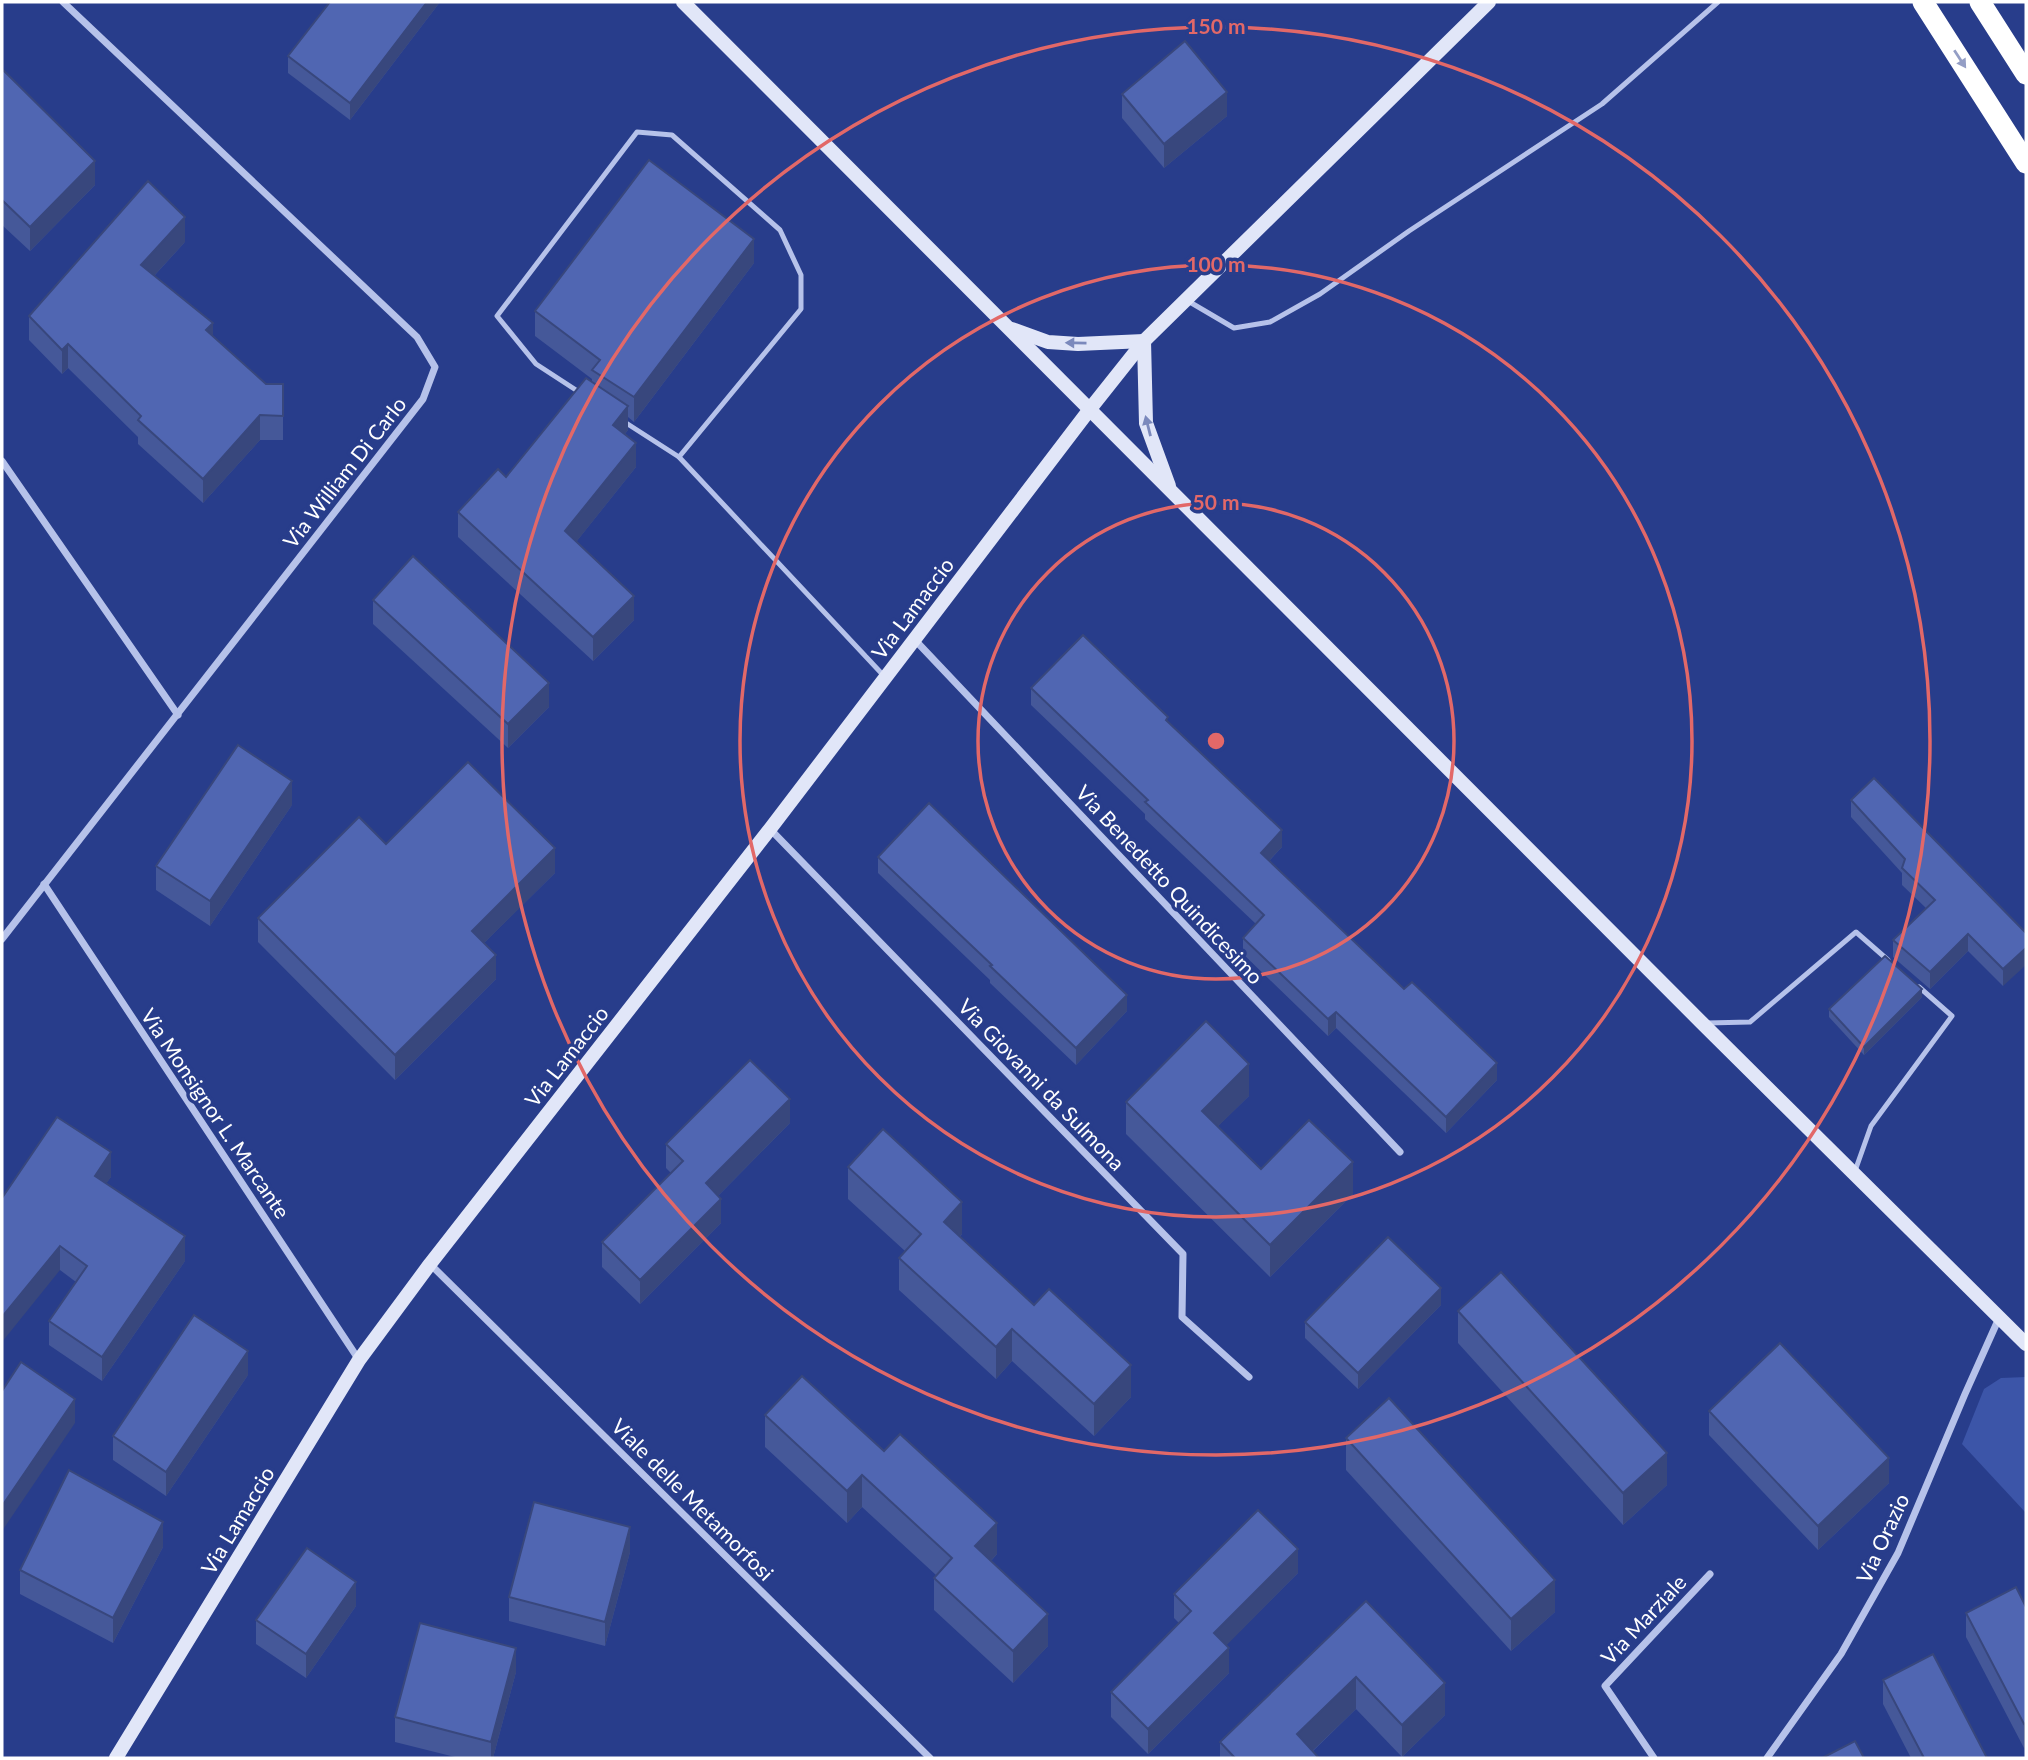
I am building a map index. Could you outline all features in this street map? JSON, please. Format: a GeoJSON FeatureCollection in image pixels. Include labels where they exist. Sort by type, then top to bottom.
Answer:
{"type":"FeatureCollection","features":[{"type":"Feature","properties":{"kind":"highway"},"geometry":{"type":"LineString","coordinates":[[1923,2],[2026,163]]}},
{"type":"Feature","properties":{"kind":"highway"},"geometry":{"type":"LineString","coordinates":[[1980,2],[2026,74]]}},
{"type":"Feature","properties":{"kind":"street","name":"Via William Di Carlo"},"geometry":{"type":"LineString","coordinates":[[2,939],[423,399],[435,367],[416,337],[63,2]]}},
{"type":"Feature","properties":{"kind":"street"},"geometry":{"type":"LineString","coordinates":[[683,2],[2026,1344]]}},
{"type":"Feature","properties":{"kind":"street","name":"Via Lamaccio"},"geometry":{"type":"LineString","coordinates":[[116,1758],[359,1360],[430,1264],[770,829],[1090,409],[1144,341],[1489,2]]}},
{"type":"Feature","properties":{"kind":"street"},"geometry":{"type":"LineString","coordinates":[[1006,327],[1048,342],[1078,344],[1144,341],[1146,423],[1170,491]]}},
{"type":"Feature","properties":{"kind":"street"},"geometry":{"type":"LineString","coordinates":[[2,461],[177,715]]}},
{"type":"Feature","properties":{"kind":"street","name":"Via Benedetto Quindicesimo"},"geometry":{"type":"LineString","coordinates":[[914,639],[1400,1152]]}},
{"type":"Feature","properties":{"kind":"street","name":"Via Giovanni da Sulmona"},"geometry":{"type":"LineString","coordinates":[[770,829],[1183,1254],[1182,1317],[1249,1377]]}},
{"type":"Feature","properties":{"kind":"street","name":"Via Monsignor L. Marcante"},"geometry":{"type":"LineString","coordinates":[[44,884],[359,1360]]}},
{"type":"Feature","properties":{"kind":"street","name":"Viale delle Metamorfosi"},"geometry":{"type":"LineString","coordinates":[[430,1264],[930,1758]]}},
{"type":"Feature","properties":{"kind":"street","name":"Via Orazio"},"geometry":{"type":"LineString","coordinates":[[1768,1758],[1841,1654],[1898,1553],[1999,1317]]}},
{"type":"Feature","properties":{"kind":"street","name":"Via Marziale"},"geometry":{"type":"LineString","coordinates":[[1654,1758],[1605,1686],[1710,1574]]}},
{"type":"Feature","properties":{"kind":"lane"},"geometry":{"type":"LineString","coordinates":[[1186,300],[1234,328],[1270,322],[1320,294],[1409,231],[1602,104],[1718,2]]}},
{"type":"Feature","properties":{"kind":"lane"},"geometry":{"type":"LineString","coordinates":[[580,393],[536,364],[496,316],[637,132],[672,135],[780,230],[801,275],[801,309],[679,457]]}},
{"type":"Feature","properties":{"kind":"lane"},"geometry":{"type":"LineString","coordinates":[[613,414],[679,457],[885,677]]}},
{"type":"Feature","properties":{"kind":"lane"},"geometry":{"type":"LineString","coordinates":[[1702,1023],[1750,1023],[1856,932],[1895,966]]}},
{"type":"Feature","properties":{"kind":"lane"},"geometry":{"type":"LineString","coordinates":[[1854,1174],[1871,1126],[1952,1016],[1914,983]]}},
{"type":"Feature","properties":{"kind":"shaded area"},"geometry":{"type":"Polygon","coordinates":[[[2026,1377],[2026,1513],[1962,1444],[1984,1389],[2001,1378],[2026,1377]]]}},
{"type":"Feature","properties":{"kind":"building"},"geometry":{"type":"Polygon","coordinates":[[[330,2],[427,2],[350,103],[288,56],[330,2]]]}},
{"type":"Feature","properties":{"kind":"building"},"geometry":{"type":"Polygon","coordinates":[[[1185,41],[1227,92],[1164,144],[1122,94],[1185,41]]]}},
{"type":"Feature","properties":{"kind":"building"},"geometry":{"type":"Polygon","coordinates":[[[2,69],[95,161],[30,227],[2,200],[2,69]]]}},
{"type":"Feature","properties":{"kind":"building"},"geometry":{"type":"Polygon","coordinates":[[[649,160],[754,239],[634,397],[592,370],[600,360],[535,311],[649,160]]]}},
{"type":"Feature","properties":{"kind":"building"},"geometry":{"type":"Polygon","coordinates":[[[148,181],[185,217],[141,265],[213,323],[206,330],[266,384],[283,384],[283,416],[260,415],[203,479],[138,420],[141,416],[68,344],[62,350],[29,316],[148,181]]]}},
{"type":"Feature","properties":{"kind":"building"},"geometry":{"type":"Polygon","coordinates":[[[586,378],[628,406],[613,425],[636,443],[565,531],[634,596],[593,637],[458,512],[498,469],[506,477],[586,378]]]}},
{"type":"Feature","properties":{"kind":"building"},"geometry":{"type":"Polygon","coordinates":[[[413,556],[549,683],[508,724],[373,600],[413,556]]]}},
{"type":"Feature","properties":{"kind":"building"},"geometry":{"type":"Polygon","coordinates":[[[1083,635],[1168,717],[1166,720],[1282,830],[1261,853],[1404,989],[1412,982],[1497,1063],[1446,1117],[1336,1012],[1328,1019],[1243,938],[1264,915],[1145,802],[1148,800],[1031,688],[1083,635]]]}},
{"type":"Feature","properties":{"kind":"building"},"geometry":{"type":"Polygon","coordinates":[[[238,745],[292,781],[210,901],[156,866],[238,745]]]}},
{"type":"Feature","properties":{"kind":"building"},"geometry":{"type":"Polygon","coordinates":[[[468,762],[555,848],[472,931],[496,955],[395,1055],[258,918],[359,817],[386,844],[468,762]]]}},
{"type":"Feature","properties":{"kind":"building"},"geometry":{"type":"Polygon","coordinates":[[[1874,778],[2026,933],[2026,948],[2003,969],[1968,934],[1930,972],[1893,940],[1935,900],[1902,868],[1905,859],[1851,800],[1874,778]]]}},
{"type":"Feature","properties":{"kind":"building"},"geometry":{"type":"Polygon","coordinates":[[[929,803],[1127,995],[1076,1048],[878,857],[929,803]]]}},
{"type":"Feature","properties":{"kind":"building"},"geometry":{"type":"Polygon","coordinates":[[[1885,956],[1922,989],[1864,1047],[1829,1009],[1885,956]]]}},
{"type":"Feature","properties":{"kind":"building"},"geometry":{"type":"Polygon","coordinates":[[[1206,1021],[1249,1064],[1202,1111],[1261,1169],[1309,1120],[1353,1162],[1270,1245],[1126,1102],[1206,1021]]]}},
{"type":"Feature","properties":{"kind":"building"},"geometry":{"type":"Polygon","coordinates":[[[750,1060],[790,1099],[706,1183],[721,1199],[640,1280],[602,1242],[683,1161],[666,1144],[750,1060]]]}},
{"type":"Feature","properties":{"kind":"building"},"geometry":{"type":"Polygon","coordinates":[[[57,1117],[111,1152],[95,1176],[185,1236],[102,1357],[49,1321],[87,1266],[60,1246],[2,1317],[2,1198],[57,1117]]]}},
{"type":"Feature","properties":{"kind":"building"},"geometry":{"type":"Polygon","coordinates":[[[883,1129],[962,1202],[944,1222],[1034,1305],[1049,1289],[1131,1365],[1094,1404],[1012,1329],[996,1347],[899,1258],[921,1234],[848,1167],[883,1129]]]}},
{"type":"Feature","properties":{"kind":"building"},"geometry":{"type":"Polygon","coordinates":[[[1388,1237],[1441,1288],[1358,1373],[1305,1322],[1388,1237]]]}},
{"type":"Feature","properties":{"kind":"building"},"geometry":{"type":"Polygon","coordinates":[[[1501,1272],[1667,1453],[1623,1493],[1458,1311],[1501,1272]]]}},
{"type":"Feature","properties":{"kind":"building"},"geometry":{"type":"Polygon","coordinates":[[[194,1315],[248,1351],[166,1472],[113,1436],[194,1315]]]}},
{"type":"Feature","properties":{"kind":"building"},"geometry":{"type":"Polygon","coordinates":[[[1780,1343],[1889,1458],[1818,1526],[1709,1411],[1780,1343]]]}},
{"type":"Feature","properties":{"kind":"building"},"geometry":{"type":"Polygon","coordinates":[[[21,1362],[75,1399],[2,1506],[2,1391],[21,1362]]]}},
{"type":"Feature","properties":{"kind":"building"},"geometry":{"type":"Polygon","coordinates":[[[802,1376],[884,1451],[900,1434],[997,1523],[975,1546],[1048,1614],[1013,1651],[934,1578],[952,1558],[862,1475],[847,1491],[765,1415],[802,1376]]]}},
{"type":"Feature","properties":{"kind":"building"},"geometry":{"type":"Polygon","coordinates":[[[1389,1398],[1555,1580],[1511,1619],[1346,1438],[1389,1398]]]}},
{"type":"Feature","properties":{"kind":"building"},"geometry":{"type":"Polygon","coordinates":[[[69,1470],[163,1522],[113,1618],[20,1570],[69,1470]]]}},
{"type":"Feature","properties":{"kind":"building"},"geometry":{"type":"Polygon","coordinates":[[[534,1502],[630,1527],[605,1622],[509,1597],[534,1502]]]}},
{"type":"Feature","properties":{"kind":"building"},"geometry":{"type":"Polygon","coordinates":[[[1258,1510],[1298,1549],[1214,1633],[1229,1648],[1148,1729],[1111,1692],[1191,1611],[1174,1594],[1258,1510]]]}},
{"type":"Feature","properties":{"kind":"building"},"geometry":{"type":"Polygon","coordinates":[[[307,1548],[356,1582],[306,1654],[256,1620],[307,1548]]]}},
{"type":"Feature","properties":{"kind":"building"},"geometry":{"type":"Polygon","coordinates":[[[2016,1587],[2026,1607],[2024,1724],[1966,1613],[2016,1587]]]}},
{"type":"Feature","properties":{"kind":"building"},"geometry":{"type":"Polygon","coordinates":[[[1366,1601],[1445,1683],[1402,1725],[1356,1677],[1297,1734],[1319,1758],[1235,1758],[1220,1742],[1366,1601]]]}},
{"type":"Feature","properties":{"kind":"building"},"geometry":{"type":"Polygon","coordinates":[[[420,1623],[516,1648],[491,1742],[395,1717],[420,1623]]]}},
{"type":"Feature","properties":{"kind":"building"},"geometry":{"type":"Polygon","coordinates":[[[1933,1654],[1987,1758],[1924,1758],[1883,1680],[1933,1654]]]}},
{"type":"Feature","properties":{"kind":"building"},"geometry":{"type":"Polygon","coordinates":[[[1855,1741],[1864,1758],[1822,1758],[1855,1741]]]}}]}
